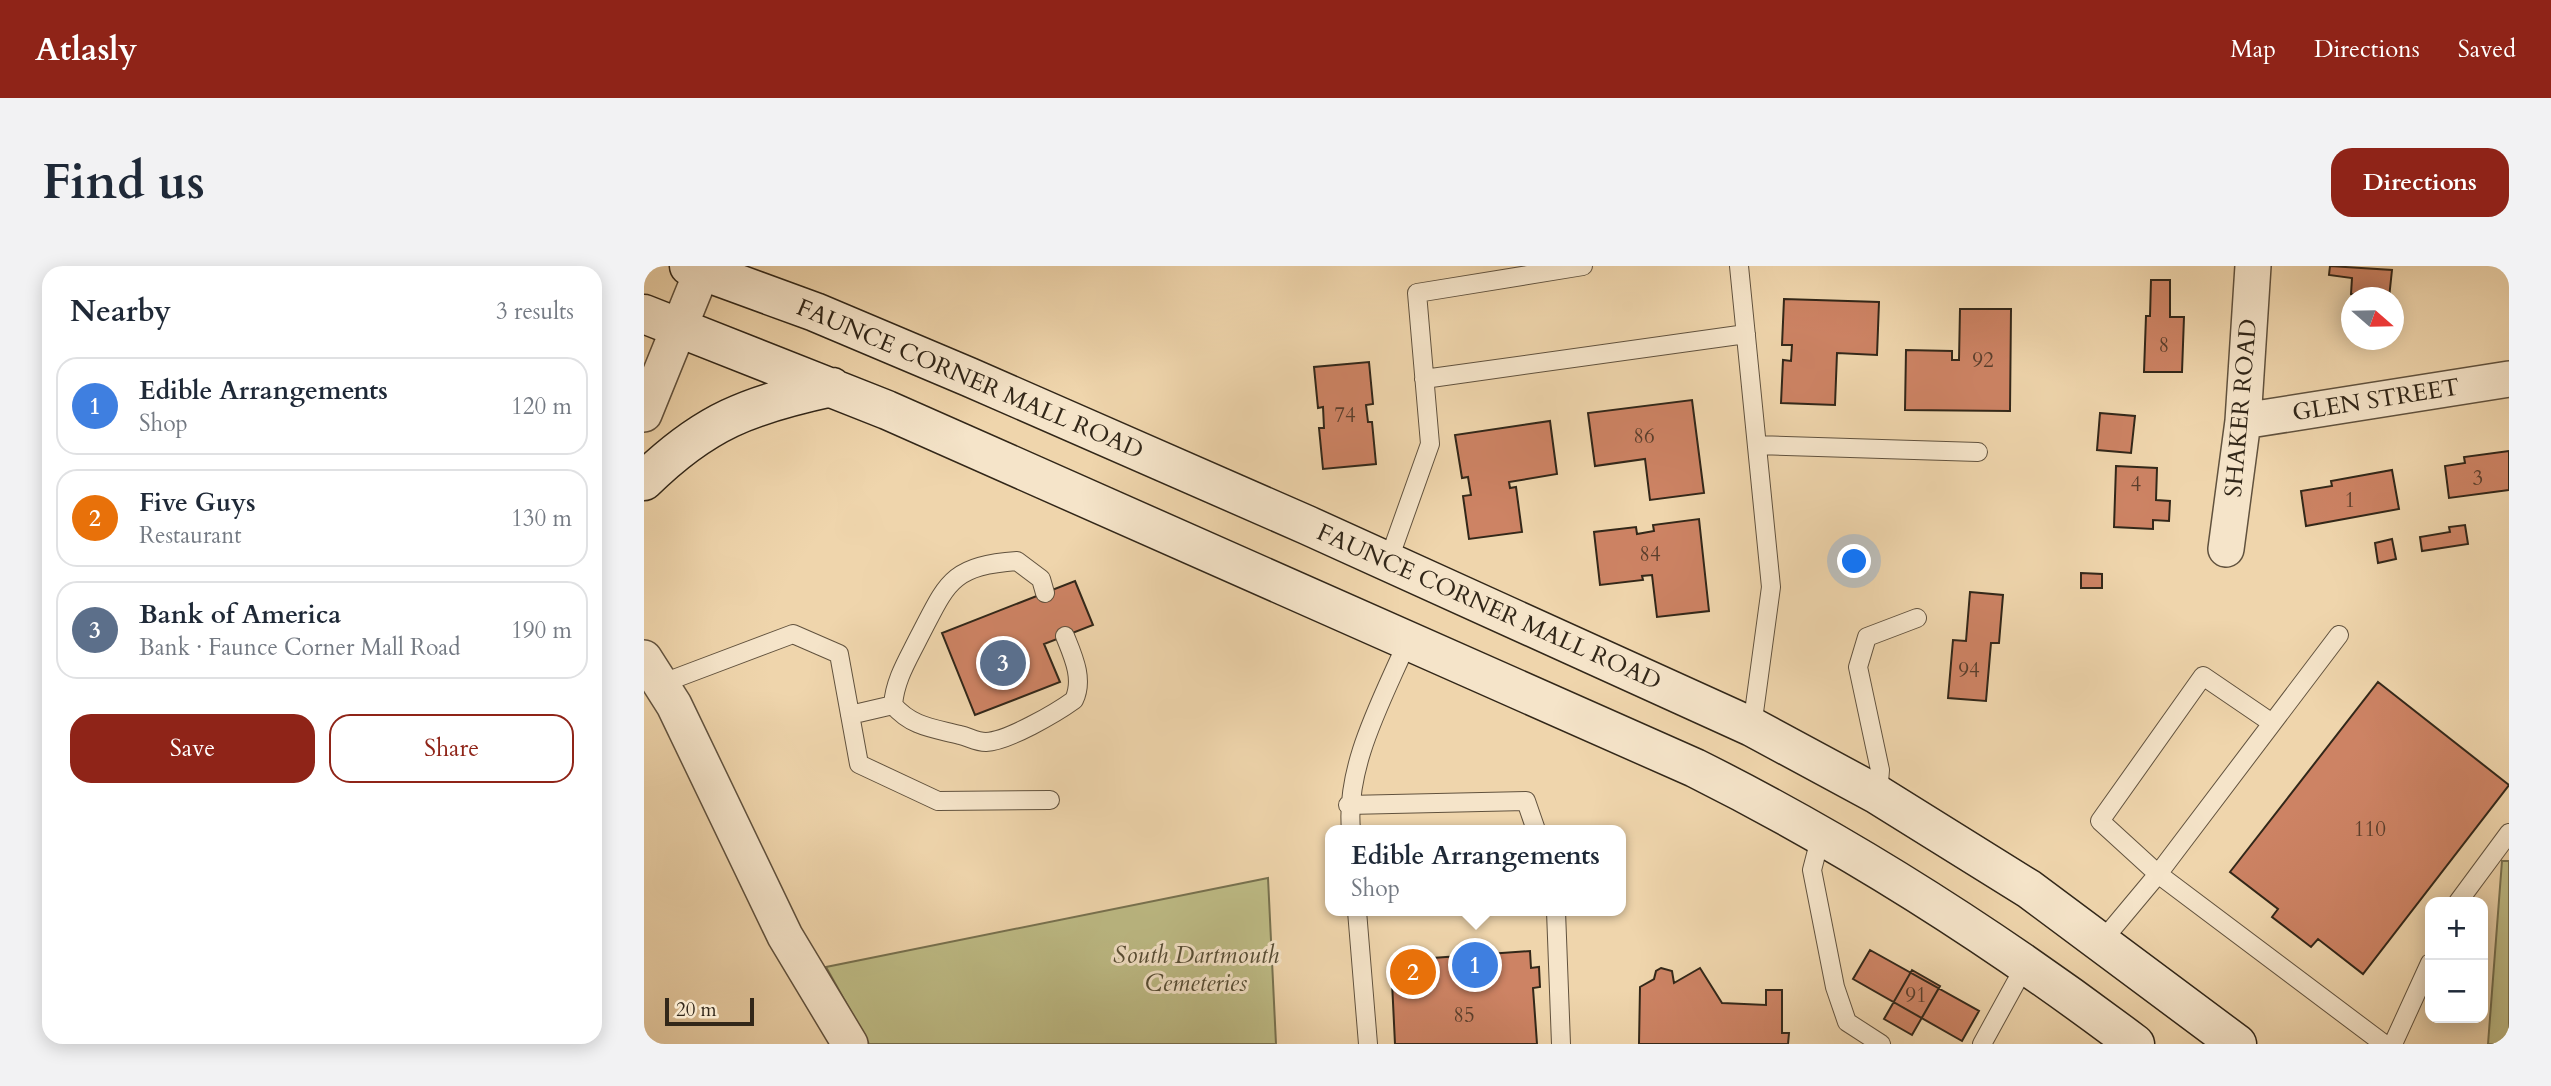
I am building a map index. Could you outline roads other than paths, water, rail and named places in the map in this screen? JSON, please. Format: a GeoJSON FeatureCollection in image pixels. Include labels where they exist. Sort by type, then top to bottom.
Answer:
{"type":"FeatureCollection","features":[{"type":"Feature","properties":{"kind":"main road","name":"FAUNCE CORNER MALL ROAD"},"geometry":{"type":"LineString","coordinates":[[695,268],[887,341],[1388,562],[1752,727],[1878,795],[2018,882],[2102,941],[2237,1044]]}},
{"type":"Feature","properties":{"kind":"main road"},"geometry":{"type":"LineString","coordinates":[[644,314],[832,387],[1643,743],[1822,835],[1935,902],[2026,964],[2135,1044]]}},
{"type":"Feature","properties":{"kind":"main road"},"geometry":{"type":"LineString","coordinates":[[644,481],[684,445],[715,423],[783,397],[832,387]]}},
{"type":"Feature","properties":{"kind":"street","name":"SHAKER ROAD"},"geometry":{"type":"LineString","coordinates":[[2226,549],[2243,421],[2253,266]]}},
{"type":"Feature","properties":{"kind":"street"},"geometry":{"type":"LineString","coordinates":[[644,414],[680,328],[695,268]]}},
{"type":"Feature","properties":{"kind":"street","name":"GLEN STREET"},"geometry":{"type":"LineString","coordinates":[[2243,421],[2509,379]]}},
{"type":"Feature","properties":{"kind":"street"},"geometry":{"type":"LineString","coordinates":[[653,671],[785,936],[850,1044]]}},
{"type":"Feature","properties":{"kind":"street"},"geometry":{"type":"LineString","coordinates":[[2087,1008],[2099,1044]]}},
{"type":"Feature","properties":{"kind":"lane"},"geometry":{"type":"LineString","coordinates":[[1388,562],[1430,444],[1417,293],[1583,266]]}},
{"type":"Feature","properties":{"kind":"lane"},"geometry":{"type":"LineString","coordinates":[[1739,266],[1770,587],[1752,727]]}},
{"type":"Feature","properties":{"kind":"lane"},"geometry":{"type":"LineString","coordinates":[[1424,379],[1746,334]]}},
{"type":"Feature","properties":{"kind":"lane"},"geometry":{"type":"LineString","coordinates":[[1757,445],[1978,452]]}},
{"type":"Feature","properties":{"kind":"lane"},"geometry":{"type":"LineString","coordinates":[[892,705],[900,673],[941,592],[962,574],[986,563],[1017,561],[1041,579],[1045,593]]}},
{"type":"Feature","properties":{"kind":"lane"},"geometry":{"type":"LineString","coordinates":[[1878,795],[1880,770],[1858,667],[1867,637],[1917,618]]}},
{"type":"Feature","properties":{"kind":"lane"},"geometry":{"type":"LineString","coordinates":[[653,671],[793,634],[839,654],[859,764],[938,802],[1050,800]]}},
{"type":"Feature","properties":{"kind":"lane"},"geometry":{"type":"LineString","coordinates":[[2102,941],[2158,874],[2340,635]]}},
{"type":"Feature","properties":{"kind":"lane"},"geometry":{"type":"LineString","coordinates":[[892,705],[905,719],[923,727],[975,741],[989,742],[1000,738],[1074,700],[1079,690],[1079,675],[1065,636]]}},
{"type":"Feature","properties":{"kind":"lane"},"geometry":{"type":"LineString","coordinates":[[1350,825],[1348,805],[1360,758],[1408,640]]}},
{"type":"Feature","properties":{"kind":"lane"},"geometry":{"type":"LineString","coordinates":[[2272,723],[2203,676],[2100,821],[2158,874],[2384,1044]]}},
{"type":"Feature","properties":{"kind":"lane"},"geometry":{"type":"LineString","coordinates":[[850,715],[892,705]]}},
{"type":"Feature","properties":{"kind":"lane"},"geometry":{"type":"LineString","coordinates":[[1348,805],[1526,801],[1534,825]]}},
{"type":"Feature","properties":{"kind":"lane"},"geometry":{"type":"LineString","coordinates":[[2462,897],[2509,833]]}},
{"type":"Feature","properties":{"kind":"lane"},"geometry":{"type":"LineString","coordinates":[[1822,835],[1812,870],[1835,986],[1847,1023],[1881,1044]]}},
{"type":"Feature","properties":{"kind":"lane"},"geometry":{"type":"LineString","coordinates":[[1357,916],[1368,1044]]}},
{"type":"Feature","properties":{"kind":"lane"},"geometry":{"type":"LineString","coordinates":[[1556,916],[1560,1044]]}},
{"type":"Feature","properties":{"kind":"lane"},"geometry":{"type":"LineString","coordinates":[[1982,1044],[2026,964]]}},
{"type":"Feature","properties":{"kind":"lane"},"geometry":{"type":"LineString","coordinates":[[2393,1044],[2425,974]]}},
{"type":"Feature","properties":{"kind":"place","name":"Bank of America"},"geometry":{"type":"Point","coordinates":[1003,663]}},
{"type":"Feature","properties":{"kind":"place","name":"Edible Arrangements"},"geometry":{"type":"Point","coordinates":[1475,965]}},
{"type":"Feature","properties":{"kind":"place","name":"Five Guys"},"geometry":{"type":"Point","coordinates":[1413,972]}},
{"type":"Feature","properties":{"kind":"park label","name":"South Dartmouth Cemeteries"},"geometry":{"type":"Point","coordinates":[1196,969]}}]}
